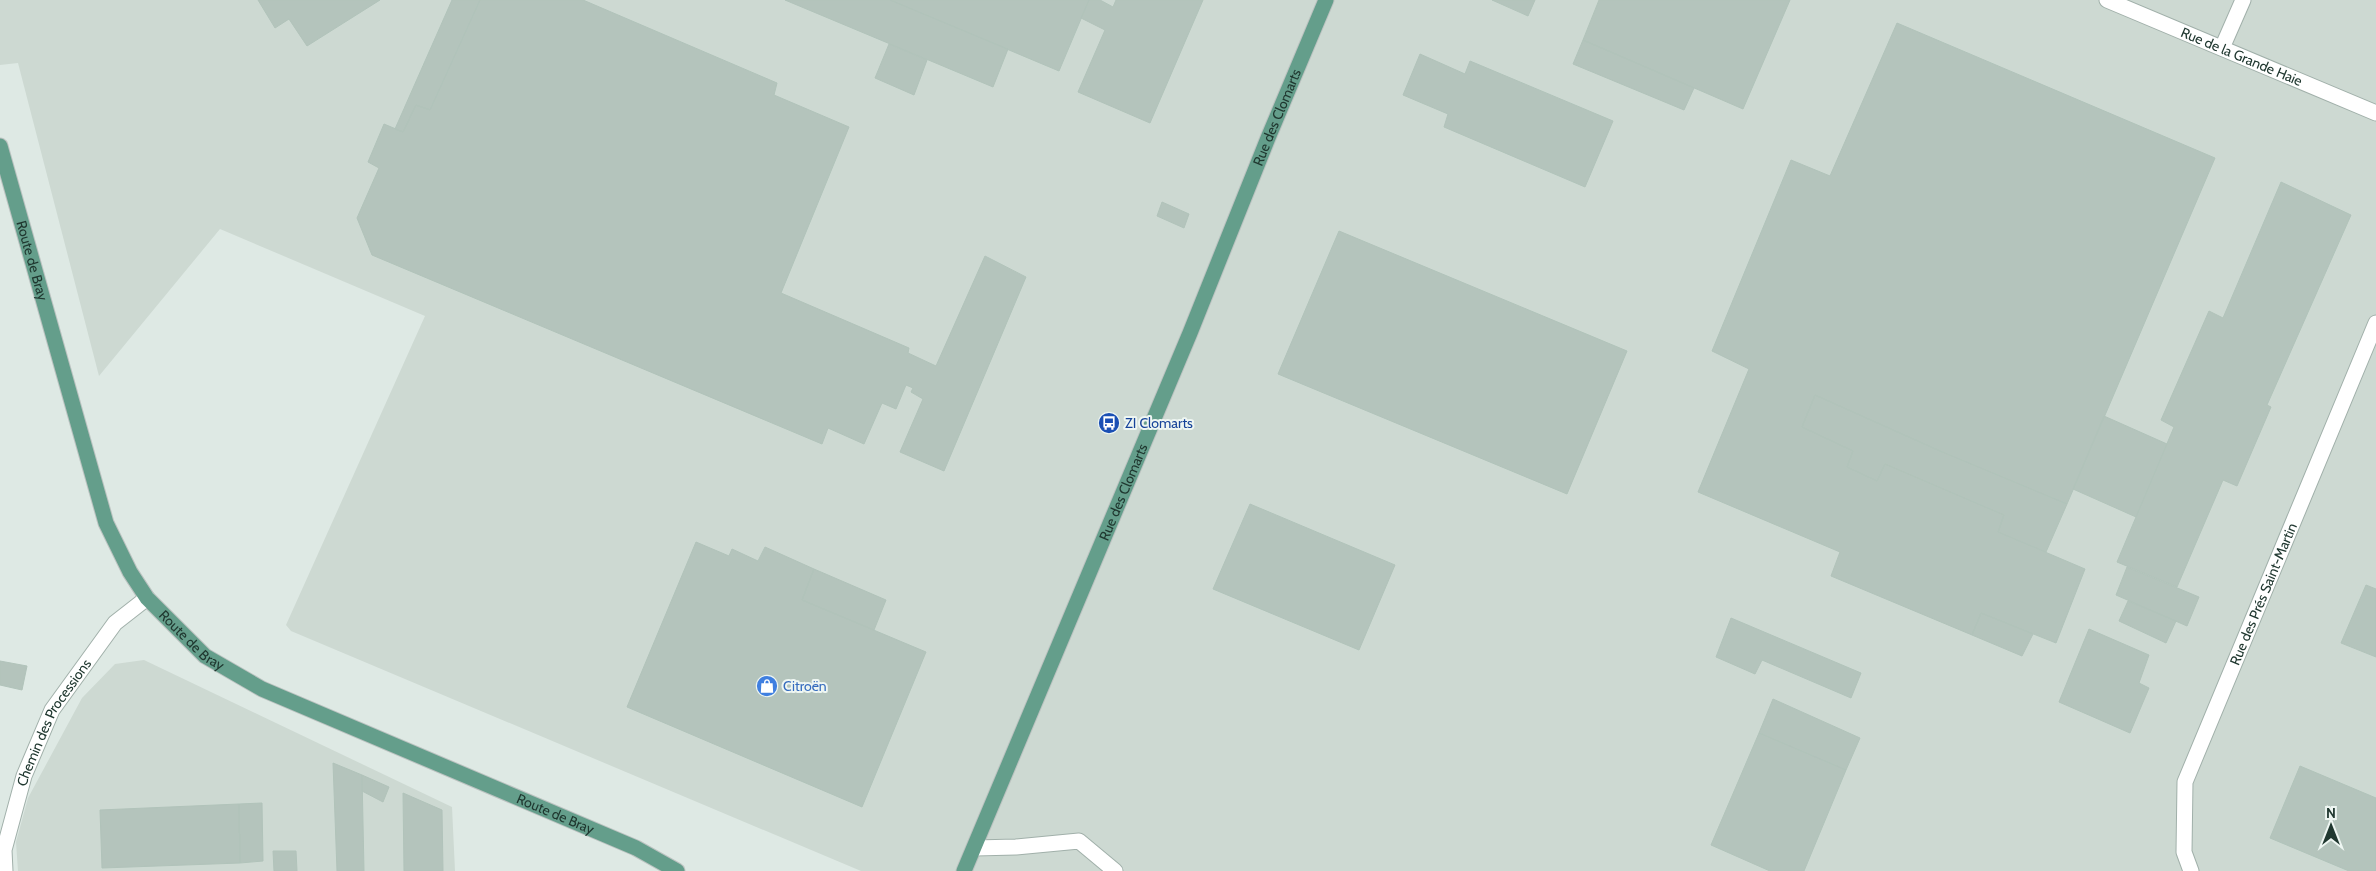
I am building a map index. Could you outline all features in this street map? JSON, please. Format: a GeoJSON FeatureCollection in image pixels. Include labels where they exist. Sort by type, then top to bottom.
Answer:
{"type":"FeatureCollection","features":[{"type":"Feature","properties":{"kind":"main road","name":"Rue des Clomarts"},"geometry":{"type":"LineString","coordinates":[[964,871],[1326,0]]}},
{"type":"Feature","properties":{"kind":"main road","name":"Route de Bray"},"geometry":{"type":"LineString","coordinates":[[0,146],[106,523],[130,572],[147,598],[204,656],[262,689],[636,848],[677,871]]}},
{"type":"Feature","properties":{"kind":"street","name":"Rue de la Grande Haie"},"geometry":{"type":"LineString","coordinates":[[2107,0],[2376,113]]}},
{"type":"Feature","properties":{"kind":"street"},"geometry":{"type":"LineString","coordinates":[[2222,48],[2242,0]]}},
{"type":"Feature","properties":{"kind":"street","name":"Rue des Prés Saint-Martin"},"geometry":{"type":"LineString","coordinates":[[2191,871],[2184,852],[2185,782],[2376,324]]}},
{"type":"Feature","properties":{"kind":"street","name":"Chemin des Processions"},"geometry":{"type":"LineString","coordinates":[[5,871],[4,850],[24,776],[52,710],[115,623],[147,598]]}},
{"type":"Feature","properties":{"kind":"street"},"geometry":{"type":"LineString","coordinates":[[975,848],[1016,847],[1079,841],[1115,871]]}},
{"type":"Feature","properties":{"kind":"shaded area"},"geometry":{"type":"Polygon","coordinates":[[[0,0],[2376,0],[2376,871],[861,871],[291,631],[286,625],[425,316],[220,229],[99,376],[18,63],[0,65],[0,0]]]}},
{"type":"Feature","properties":{"kind":"shaded area"},"geometry":{"type":"Polygon","coordinates":[[[144,660],[452,807],[455,871],[18,871],[16,842],[28,798],[82,698],[115,664],[144,660]]]}},
{"type":"Feature","properties":{"kind":"building"},"geometry":{"type":"Polygon","coordinates":[[[258,0],[380,0],[307,46],[289,19],[275,28],[258,0]]]}},
{"type":"Feature","properties":{"kind":"building"},"geometry":{"type":"Polygon","coordinates":[[[452,0],[480,0],[430,110],[416,105],[403,132],[395,129],[452,0]]]}},
{"type":"Feature","properties":{"kind":"building"},"geometry":{"type":"Polygon","coordinates":[[[480,0],[583,0],[777,83],[774,95],[849,127],[781,293],[909,348],[908,353],[936,366],[985,256],[1026,277],[944,471],[900,452],[923,399],[911,392],[913,388],[906,385],[896,409],[882,403],[864,444],[828,428],[822,444],[372,255],[357,218],[379,168],[368,162],[384,124],[403,132],[416,105],[430,110],[480,0]]]}},
{"type":"Feature","properties":{"kind":"building"},"geometry":{"type":"Polygon","coordinates":[[[785,0],[890,0],[1008,49],[993,87],[785,0]]]}},
{"type":"Feature","properties":{"kind":"building"},"geometry":{"type":"Polygon","coordinates":[[[890,0],[1089,0],[1059,71],[890,0]]]}},
{"type":"Feature","properties":{"kind":"building"},"geometry":{"type":"Polygon","coordinates":[[[1089,0],[1100,0],[1113,7],[1116,0],[1203,0],[1150,123],[1078,92],[1105,30],[1081,18],[1089,0]]]}},
{"type":"Feature","properties":{"kind":"building"},"geometry":{"type":"Polygon","coordinates":[[[1492,0],[1535,0],[1528,16],[1492,0]]]}},
{"type":"Feature","properties":{"kind":"building"},"geometry":{"type":"Polygon","coordinates":[[[1599,0],[1790,0],[1743,109],[1583,40],[1599,0]]]}},
{"type":"Feature","properties":{"kind":"building"},"geometry":{"type":"Polygon","coordinates":[[[1897,23],[2215,158],[2067,504],[1940,451],[1815,395],[1802,427],[1853,451],[1847,467],[1877,481],[1885,464],[2004,515],[1998,532],[2085,569],[2056,643],[1981,613],[1972,635],[1831,576],[1840,552],[1698,492],[1749,369],[1712,351],[1791,160],[1830,176],[1897,23]]]}},
{"type":"Feature","properties":{"kind":"building"},"geometry":{"type":"Polygon","coordinates":[[[1583,40],[1694,88],[1684,110],[1573,64],[1583,40]]]}},
{"type":"Feature","properties":{"kind":"building"},"geometry":{"type":"Polygon","coordinates":[[[889,44],[927,60],[914,95],[875,78],[889,44]]]}},
{"type":"Feature","properties":{"kind":"building"},"geometry":{"type":"Polygon","coordinates":[[[1420,54],[1465,74],[1470,61],[1613,121],[1585,187],[1444,127],[1448,114],[1403,95],[1420,54]]]}},
{"type":"Feature","properties":{"kind":"building"},"geometry":{"type":"Polygon","coordinates":[[[2281,182],[2351,215],[2267,405],[2271,407],[2237,486],[2223,480],[2177,587],[2117,562],[2174,427],[2161,420],[2209,311],[2223,318],[2281,182]]]}},
{"type":"Feature","properties":{"kind":"building"},"geometry":{"type":"Polygon","coordinates":[[[1162,202],[1189,214],[1184,228],[1157,216],[1162,202]]]}},
{"type":"Feature","properties":{"kind":"building"},"geometry":{"type":"Polygon","coordinates":[[[1339,231],[1627,351],[1567,494],[1278,374],[1339,231]]]}},
{"type":"Feature","properties":{"kind":"building"},"geometry":{"type":"Polygon","coordinates":[[[1815,395],[1940,451],[2067,504],[2046,552],[1998,532],[2004,515],[1885,464],[1877,481],[1847,467],[1853,451],[1802,427],[1815,395]]]}},
{"type":"Feature","properties":{"kind":"building"},"geometry":{"type":"Polygon","coordinates":[[[2104,416],[2167,444],[2136,517],[2073,489],[2104,416]]]}},
{"type":"Feature","properties":{"kind":"building"},"geometry":{"type":"Polygon","coordinates":[[[1250,504],[1395,565],[1359,650],[1213,589],[1250,504]]]}},
{"type":"Feature","properties":{"kind":"building"},"geometry":{"type":"Polygon","coordinates":[[[696,542],[729,556],[732,549],[758,561],[765,547],[814,569],[802,600],[926,652],[862,807],[627,707],[696,542]]]}},
{"type":"Feature","properties":{"kind":"building"},"geometry":{"type":"Polygon","coordinates":[[[2127,567],[2199,597],[2187,626],[2116,595],[2127,567]]]}},
{"type":"Feature","properties":{"kind":"building"},"geometry":{"type":"Polygon","coordinates":[[[814,569],[886,600],[874,630],[802,600],[814,569]]]}},
{"type":"Feature","properties":{"kind":"building"},"geometry":{"type":"Polygon","coordinates":[[[2366,585],[2376,589],[2376,657],[2341,643],[2366,585]]]}},
{"type":"Feature","properties":{"kind":"building"},"geometry":{"type":"Polygon","coordinates":[[[2128,601],[2176,621],[2166,643],[2119,621],[2128,601]]]}},
{"type":"Feature","properties":{"kind":"building"},"geometry":{"type":"Polygon","coordinates":[[[1981,613],[2033,634],[2022,656],[1972,635],[1981,613]]]}},
{"type":"Feature","properties":{"kind":"building"},"geometry":{"type":"Polygon","coordinates":[[[1731,618],[1861,673],[1851,698],[1762,660],[1755,674],[1716,657],[1731,618]]]}},
{"type":"Feature","properties":{"kind":"building"},"geometry":{"type":"Polygon","coordinates":[[[2089,629],[2149,655],[2139,683],[2149,688],[2130,733],[2059,702],[2089,629]]]}},
{"type":"Feature","properties":{"kind":"building"},"geometry":{"type":"Polygon","coordinates":[[[0,661],[27,666],[22,690],[0,685],[0,661]]]}},
{"type":"Feature","properties":{"kind":"building"},"geometry":{"type":"Polygon","coordinates":[[[1773,699],[1860,738],[1846,770],[1759,733],[1773,699]]]}},
{"type":"Feature","properties":{"kind":"building"},"geometry":{"type":"Polygon","coordinates":[[[1759,733],[1846,770],[1804,871],[1770,871],[1711,845],[1759,733]]]}},
{"type":"Feature","properties":{"kind":"building"},"geometry":{"type":"Polygon","coordinates":[[[333,763],[362,775],[364,871],[337,871],[333,763]]]}},
{"type":"Feature","properties":{"kind":"building"},"geometry":{"type":"Polygon","coordinates":[[[2300,766],[2376,798],[2376,871],[2349,871],[2270,838],[2300,766]]]}},
{"type":"Feature","properties":{"kind":"building"},"geometry":{"type":"Polygon","coordinates":[[[362,775],[389,787],[383,802],[362,791],[362,775]]]}},
{"type":"Feature","properties":{"kind":"building"},"geometry":{"type":"Polygon","coordinates":[[[403,793],[442,810],[443,871],[404,871],[403,793]]]}},
{"type":"Feature","properties":{"kind":"building"},"geometry":{"type":"Polygon","coordinates":[[[262,803],[263,861],[240,863],[239,804],[262,803]]]}},
{"type":"Feature","properties":{"kind":"building"},"geometry":{"type":"Polygon","coordinates":[[[239,804],[240,863],[102,868],[100,810],[239,804]]]}},
{"type":"Feature","properties":{"kind":"building"},"geometry":{"type":"Polygon","coordinates":[[[273,851],[296,851],[297,871],[274,871],[273,851]]]}},
{"type":"Feature","properties":{"kind":"place","name":"ZI Clomarts"},"geometry":{"type":"Point","coordinates":[1109,423]}},
{"type":"Feature","properties":{"kind":"place","name":"Citroën"},"geometry":{"type":"Point","coordinates":[767,686]}}]}
